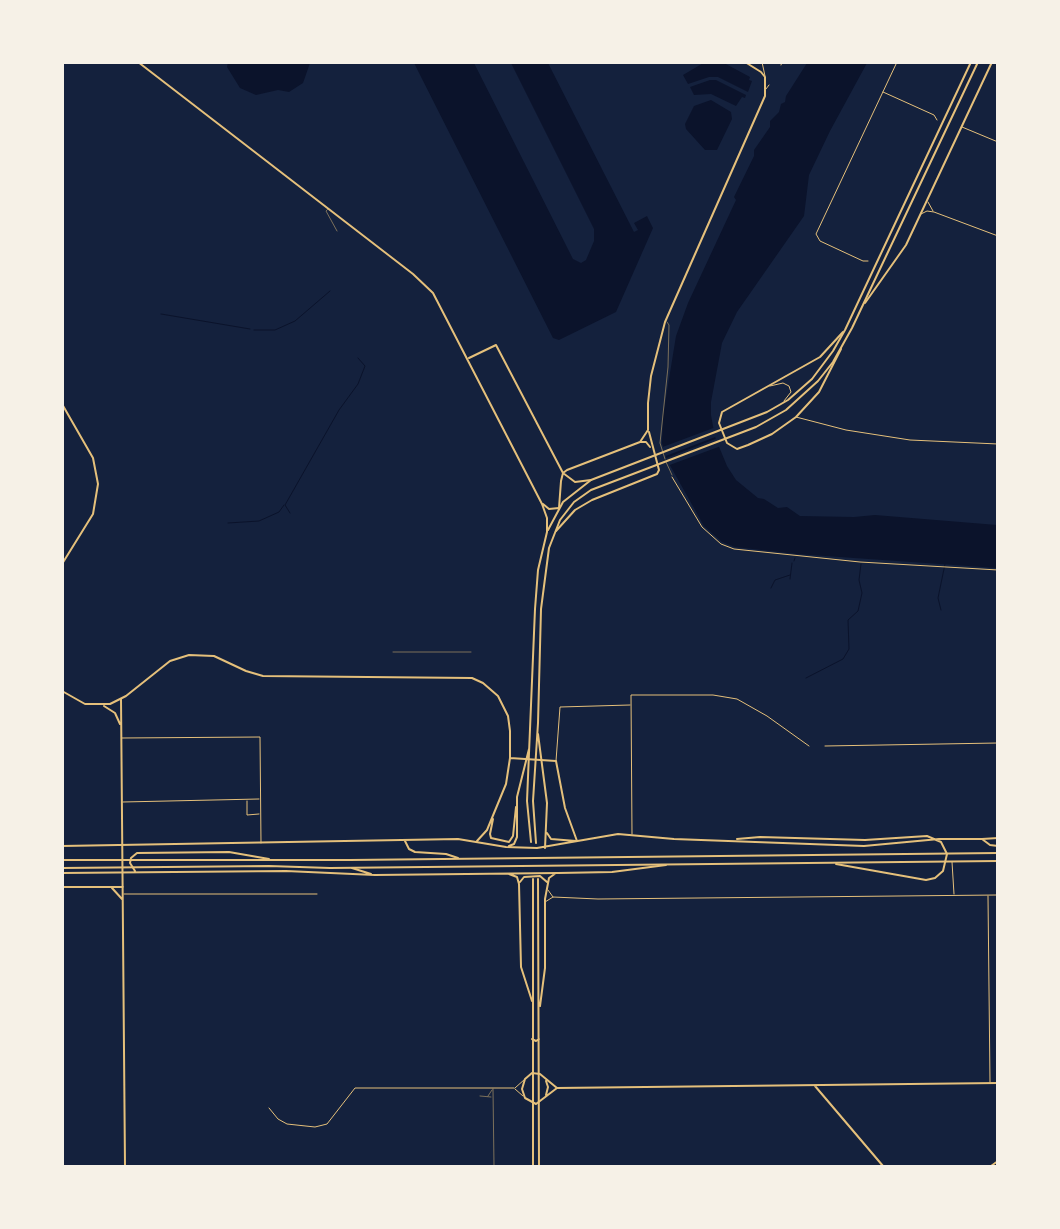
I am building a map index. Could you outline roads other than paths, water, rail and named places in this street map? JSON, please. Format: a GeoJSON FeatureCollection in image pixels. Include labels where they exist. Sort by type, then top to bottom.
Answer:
{"type":"FeatureCollection","features":[{"type":"Feature","properties":{"kind":"main road"},"geometry":{"type":"LineString","coordinates":[[138,62],[427,286],[442,306],[542,504],[547,518],[547,532]]}},
{"type":"Feature","properties":{"kind":"main road"},"geometry":{"type":"LineString","coordinates":[[554,535],[565,519],[575,510],[592,500],[654,478],[659,470],[648,430],[649,389],[665,322],[766,89],[765,77],[761,72],[745,62]]}},
{"type":"Feature","properties":{"kind":"main road"},"geometry":{"type":"LineString","coordinates":[[542,504],[549,509],[558,508],[575,490],[591,480],[737,424],[781,404],[812,379],[833,351],[845,330],[971,62]]}},
{"type":"Feature","properties":{"kind":"main road"},"geometry":{"type":"LineString","coordinates":[[845,330],[820,357],[722,412],[719,423],[727,443],[733,448],[740,448],[772,434],[796,417],[819,392],[863,305],[978,62]]}},
{"type":"Feature","properties":{"kind":"main road"},"geometry":{"type":"LineString","coordinates":[[863,305],[900,255],[992,62]]}},
{"type":"Feature","properties":{"kind":"main road"},"geometry":{"type":"LineString","coordinates":[[469,358],[496,345],[563,473],[575,482],[591,480]]}},
{"type":"Feature","properties":{"kind":"main road"},"geometry":{"type":"LineString","coordinates":[[536,842],[533,801],[544,570],[554,535],[566,510],[582,496],[744,432],[773,418],[799,400],[818,381],[841,349]]}},
{"type":"Feature","properties":{"kind":"main road"},"geometry":{"type":"LineString","coordinates":[[62,564],[93,514],[98,484],[93,458],[63,405]]}},
{"type":"Feature","properties":{"kind":"main road"},"geometry":{"type":"LineString","coordinates":[[640,442],[648,430]]}},
{"type":"Feature","properties":{"kind":"main road"},"geometry":{"type":"LineString","coordinates":[[563,473],[640,442],[646,442],[653,451]]}},
{"type":"Feature","properties":{"kind":"main road"},"geometry":{"type":"LineString","coordinates":[[530,842],[527,801],[538,570],[547,532],[558,508],[563,473]]}},
{"type":"Feature","properties":{"kind":"main road"},"geometry":{"type":"LineString","coordinates":[[62,691],[85,704],[102,705],[121,700],[170,661],[189,655],[214,656],[246,671],[263,676],[472,678],[489,687],[502,702],[510,726],[510,758],[506,784],[485,834],[477,841]]}},
{"type":"Feature","properties":{"kind":"main road"},"geometry":{"type":"LineString","coordinates":[[121,700],[124,1166]]}},
{"type":"Feature","properties":{"kind":"main road"},"geometry":{"type":"LineString","coordinates":[[102,705],[116,714],[121,726]]}},
{"type":"Feature","properties":{"kind":"main road"},"geometry":{"type":"LineString","coordinates":[[538,723],[541,762],[547,796],[545,848]]}},
{"type":"Feature","properties":{"kind":"main road"},"geometry":{"type":"LineString","coordinates":[[506,847],[512,846],[516,840],[516,797],[530,742]]}},
{"type":"Feature","properties":{"kind":"main road"},"geometry":{"type":"LineString","coordinates":[[510,758],[556,762],[565,808],[577,841]]}},
{"type":"Feature","properties":{"kind":"main road"},"geometry":{"type":"LineString","coordinates":[[494,815],[490,834],[491,838],[509,842],[513,836],[516,807]]}},
{"type":"Feature","properties":{"kind":"main road"},"geometry":{"type":"LineString","coordinates":[[547,830],[551,838],[577,841]]}},
{"type":"Feature","properties":{"kind":"main road"},"geometry":{"type":"LineString","coordinates":[[62,846],[458,839],[506,847],[545,848],[602,835],[632,834],[674,839],[864,846],[938,839],[998,838]]}},
{"type":"Feature","properties":{"kind":"main road"},"geometry":{"type":"LineString","coordinates":[[735,840],[760,836],[840,840],[927,836],[938,840],[944,846],[947,854],[943,871],[931,879],[836,864]]}},
{"type":"Feature","properties":{"kind":"main road"},"geometry":{"type":"LineString","coordinates":[[982,839],[990,845],[998,846]]}},
{"type":"Feature","properties":{"kind":"main road"},"geometry":{"type":"LineString","coordinates":[[405,841],[411,851],[446,854],[463,859]]}},
{"type":"Feature","properties":{"kind":"main road"},"geometry":{"type":"LineString","coordinates":[[135,871],[130,862],[131,858],[137,853],[229,852],[269,859]]}},
{"type":"Feature","properties":{"kind":"main road"},"geometry":{"type":"LineString","coordinates":[[62,860],[463,859],[998,853]]}},
{"type":"Feature","properties":{"kind":"main road"},"geometry":{"type":"LineString","coordinates":[[62,868],[352,868],[998,861]]}},
{"type":"Feature","properties":{"kind":"main road"},"geometry":{"type":"LineString","coordinates":[[62,873],[135,871],[286,871],[375,875],[558,873],[612,872],[669,865]]}},
{"type":"Feature","properties":{"kind":"main road"},"geometry":{"type":"LineString","coordinates":[[352,868],[375,875]]}},
{"type":"Feature","properties":{"kind":"main road"},"geometry":{"type":"LineString","coordinates":[[506,873],[516,877],[519,884],[521,972],[530,993],[533,1008]]}},
{"type":"Feature","properties":{"kind":"main road"},"geometry":{"type":"LineString","coordinates":[[539,1012],[545,976],[545,904],[549,878],[558,873]]}},
{"type":"Feature","properties":{"kind":"main road"},"geometry":{"type":"LineString","coordinates":[[519,884],[524,876],[540,876],[545,878],[548,885]]}},
{"type":"Feature","properties":{"kind":"main road"},"geometry":{"type":"LineString","coordinates":[[532,879],[533,1166]]}},
{"type":"Feature","properties":{"kind":"main road"},"geometry":{"type":"LineString","coordinates":[[538,879],[539,1166]]}},
{"type":"Feature","properties":{"kind":"main road"},"geometry":{"type":"LineString","coordinates":[[62,887],[123,887]]}},
{"type":"Feature","properties":{"kind":"main road"},"geometry":{"type":"LineString","coordinates":[[109,887],[113,888],[122,899]]}},
{"type":"Feature","properties":{"kind":"main road"},"geometry":{"type":"LineString","coordinates":[[532,1039],[536,1041],[540,1039]]}},
{"type":"Feature","properties":{"kind":"main road"},"geometry":{"type":"LineString","coordinates":[[557,1088],[540,1074],[532,1073],[525,1079],[522,1089],[525,1098],[532,1103],[538,1103],[557,1088],[998,1083]]}},
{"type":"Feature","properties":{"kind":"main road"},"geometry":{"type":"LineString","coordinates":[[545,1079],[548,1087],[545,1097]]}},
{"type":"Feature","properties":{"kind":"main road"},"geometry":{"type":"LineString","coordinates":[[815,1086],[883,1166]]}},
{"type":"Feature","properties":{"kind":"main road"},"geometry":{"type":"LineString","coordinates":[[991,1166],[998,1161]]}},
{"type":"Feature","properties":{"kind":"street"},"geometry":{"type":"LineString","coordinates":[[762,62],[765,77]]}},
{"type":"Feature","properties":{"kind":"street"},"geometry":{"type":"LineString","coordinates":[[868,261],[863,261],[820,241],[816,234],[897,62]]}},
{"type":"Feature","properties":{"kind":"street"},"geometry":{"type":"LineString","coordinates":[[766,89],[769,85]]}},
{"type":"Feature","properties":{"kind":"street"},"geometry":{"type":"LineString","coordinates":[[883,92],[934,115],[936,120]]}},
{"type":"Feature","properties":{"kind":"street"},"geometry":{"type":"LineString","coordinates":[[962,127],[998,142]]}},
{"type":"Feature","properties":{"kind":"street"},"geometry":{"type":"LineString","coordinates":[[927,200],[934,212]]}},
{"type":"Feature","properties":{"kind":"street"},"geometry":{"type":"LineString","coordinates":[[920,214],[927,211],[934,212],[998,236]]}},
{"type":"Feature","properties":{"kind":"street"},"geometry":{"type":"LineString","coordinates":[[769,386],[783,383],[789,386],[789,395],[781,404]]}},
{"type":"Feature","properties":{"kind":"street"},"geometry":{"type":"LineString","coordinates":[[796,417],[846,430],[910,440],[998,444]]}},
{"type":"Feature","properties":{"kind":"street"},"geometry":{"type":"LineString","coordinates":[[672,477],[702,527],[721,544],[734,549],[860,562],[998,570]]}},
{"type":"Feature","properties":{"kind":"street"},"geometry":{"type":"LineString","coordinates":[[632,834],[631,695],[713,695],[737,699],[767,716],[809,746]]}},
{"type":"Feature","properties":{"kind":"street"},"geometry":{"type":"LineString","coordinates":[[556,762],[560,707],[630,705]]}},
{"type":"Feature","properties":{"kind":"street"},"geometry":{"type":"LineString","coordinates":[[121,738],[260,737],[261,843]]}},
{"type":"Feature","properties":{"kind":"street"},"geometry":{"type":"LineString","coordinates":[[825,746],[998,743]]}},
{"type":"Feature","properties":{"kind":"street"},"geometry":{"type":"LineString","coordinates":[[247,799],[247,815],[260,814]]}},
{"type":"Feature","properties":{"kind":"street"},"geometry":{"type":"LineString","coordinates":[[122,802],[260,799]]}},
{"type":"Feature","properties":{"kind":"street"},"geometry":{"type":"LineString","coordinates":[[952,862],[954,895]]}},
{"type":"Feature","properties":{"kind":"street"},"geometry":{"type":"LineString","coordinates":[[548,889],[553,897]]}},
{"type":"Feature","properties":{"kind":"street"},"geometry":{"type":"LineString","coordinates":[[123,894],[318,894]]}},
{"type":"Feature","properties":{"kind":"street"},"geometry":{"type":"LineString","coordinates":[[988,895],[990,1084]]}},
{"type":"Feature","properties":{"kind":"street"},"geometry":{"type":"LineString","coordinates":[[545,904],[547,900],[553,897],[598,899],[998,895]]}},
{"type":"Feature","properties":{"kind":"street"},"geometry":{"type":"LineString","coordinates":[[269,1108],[283,1122],[309,1128],[325,1125],[355,1088],[514,1088],[525,1079]]}},
{"type":"Feature","properties":{"kind":"street"},"geometry":{"type":"LineString","coordinates":[[514,1088],[525,1098]]}},
{"type":"Feature","properties":{"kind":"lane"},"geometry":{"type":"LineString","coordinates":[[328,209],[326,211],[337,231]]}},
{"type":"Feature","properties":{"kind":"lane"},"geometry":{"type":"LineString","coordinates":[[665,322],[669,325],[669,342],[660,443],[672,477]]}},
{"type":"Feature","properties":{"kind":"lane"},"geometry":{"type":"LineString","coordinates":[[393,652],[470,652]]}},
{"type":"Feature","properties":{"kind":"lane"},"geometry":{"type":"LineString","coordinates":[[488,1096],[493,1089]]}},
{"type":"Feature","properties":{"kind":"lane"},"geometry":{"type":"LineString","coordinates":[[493,1089],[494,1166]]}},
{"type":"Feature","properties":{"kind":"lane"},"geometry":{"type":"LineString","coordinates":[[480,1096],[492,1098]]}},
{"type":"Feature","properties":{"kind":"water"},"geometry":{"type":"Polygon","coordinates":[[[228,62],[310,63],[303,83],[289,92],[278,90],[256,95],[240,88],[227,67],[228,62]]]}},
{"type":"Feature","properties":{"kind":"water"},"geometry":{"type":"Polygon","coordinates":[[[705,62],[724,63],[750,77],[749,80],[752,81],[748,92],[718,77],[709,77],[688,84],[683,75],[705,62]]]}},
{"type":"Feature","properties":{"kind":"water"},"geometry":{"type":"Polygon","coordinates":[[[414,63],[474,63],[573,259],[581,263],[586,260],[594,241],[594,229],[511,63],[548,63],[634,232],[638,230],[634,223],[647,216],[653,228],[616,312],[559,340],[553,338],[414,63]]]}},
{"type":"Feature","properties":{"kind":"water"},"geometry":{"type":"Polygon","coordinates":[[[807,63],[867,63],[830,131],[809,175],[804,216],[737,312],[722,343],[711,402],[715,437],[727,466],[736,480],[758,498],[764,499],[778,508],[787,507],[800,516],[854,517],[875,515],[997,525],[997,568],[797,554],[735,547],[722,542],[704,526],[667,460],[662,443],[663,416],[676,336],[688,303],[736,200],[734,197],[754,156],[754,150],[770,127],[770,121],[779,112],[781,104],[785,102],[786,96],[807,63]]]}},
{"type":"Feature","properties":{"kind":"water"},"geometry":{"type":"Polygon","coordinates":[[[710,80],[716,80],[746,95],[745,98],[742,97],[736,106],[711,94],[694,95],[690,87],[710,80]]]}},
{"type":"Feature","properties":{"kind":"water"},"geometry":{"type":"Polygon","coordinates":[[[711,100],[731,112],[732,119],[717,150],[705,150],[686,129],[685,124],[694,106],[711,100]]]}},
{"type":"Feature","properties":{"kind":"waterway"},"geometry":{"type":"LineString","coordinates":[[254,330],[275,330],[295,321],[330,291]]}},
{"type":"Feature","properties":{"kind":"waterway"},"geometry":{"type":"LineString","coordinates":[[161,314],[250,329]]}},
{"type":"Feature","properties":{"kind":"waterway"},"geometry":{"type":"LineString","coordinates":[[290,513],[285,505],[339,410],[358,384],[365,366],[358,358]]}},
{"type":"Feature","properties":{"kind":"waterway"},"geometry":{"type":"LineString","coordinates":[[228,523],[259,521],[279,512],[284,505]]}},
{"type":"Feature","properties":{"kind":"waterway"},"geometry":{"type":"LineString","coordinates":[[790,579],[792,563]]}},
{"type":"Feature","properties":{"kind":"waterway"},"geometry":{"type":"LineString","coordinates":[[806,678],[843,659],[849,649],[848,620],[858,611],[862,593],[859,580],[861,564]]}},
{"type":"Feature","properties":{"kind":"waterway"},"geometry":{"type":"LineString","coordinates":[[941,610],[938,598],[945,564]]}},
{"type":"Feature","properties":{"kind":"waterway"},"geometry":{"type":"LineString","coordinates":[[771,588],[775,580],[790,575]]}}]}
